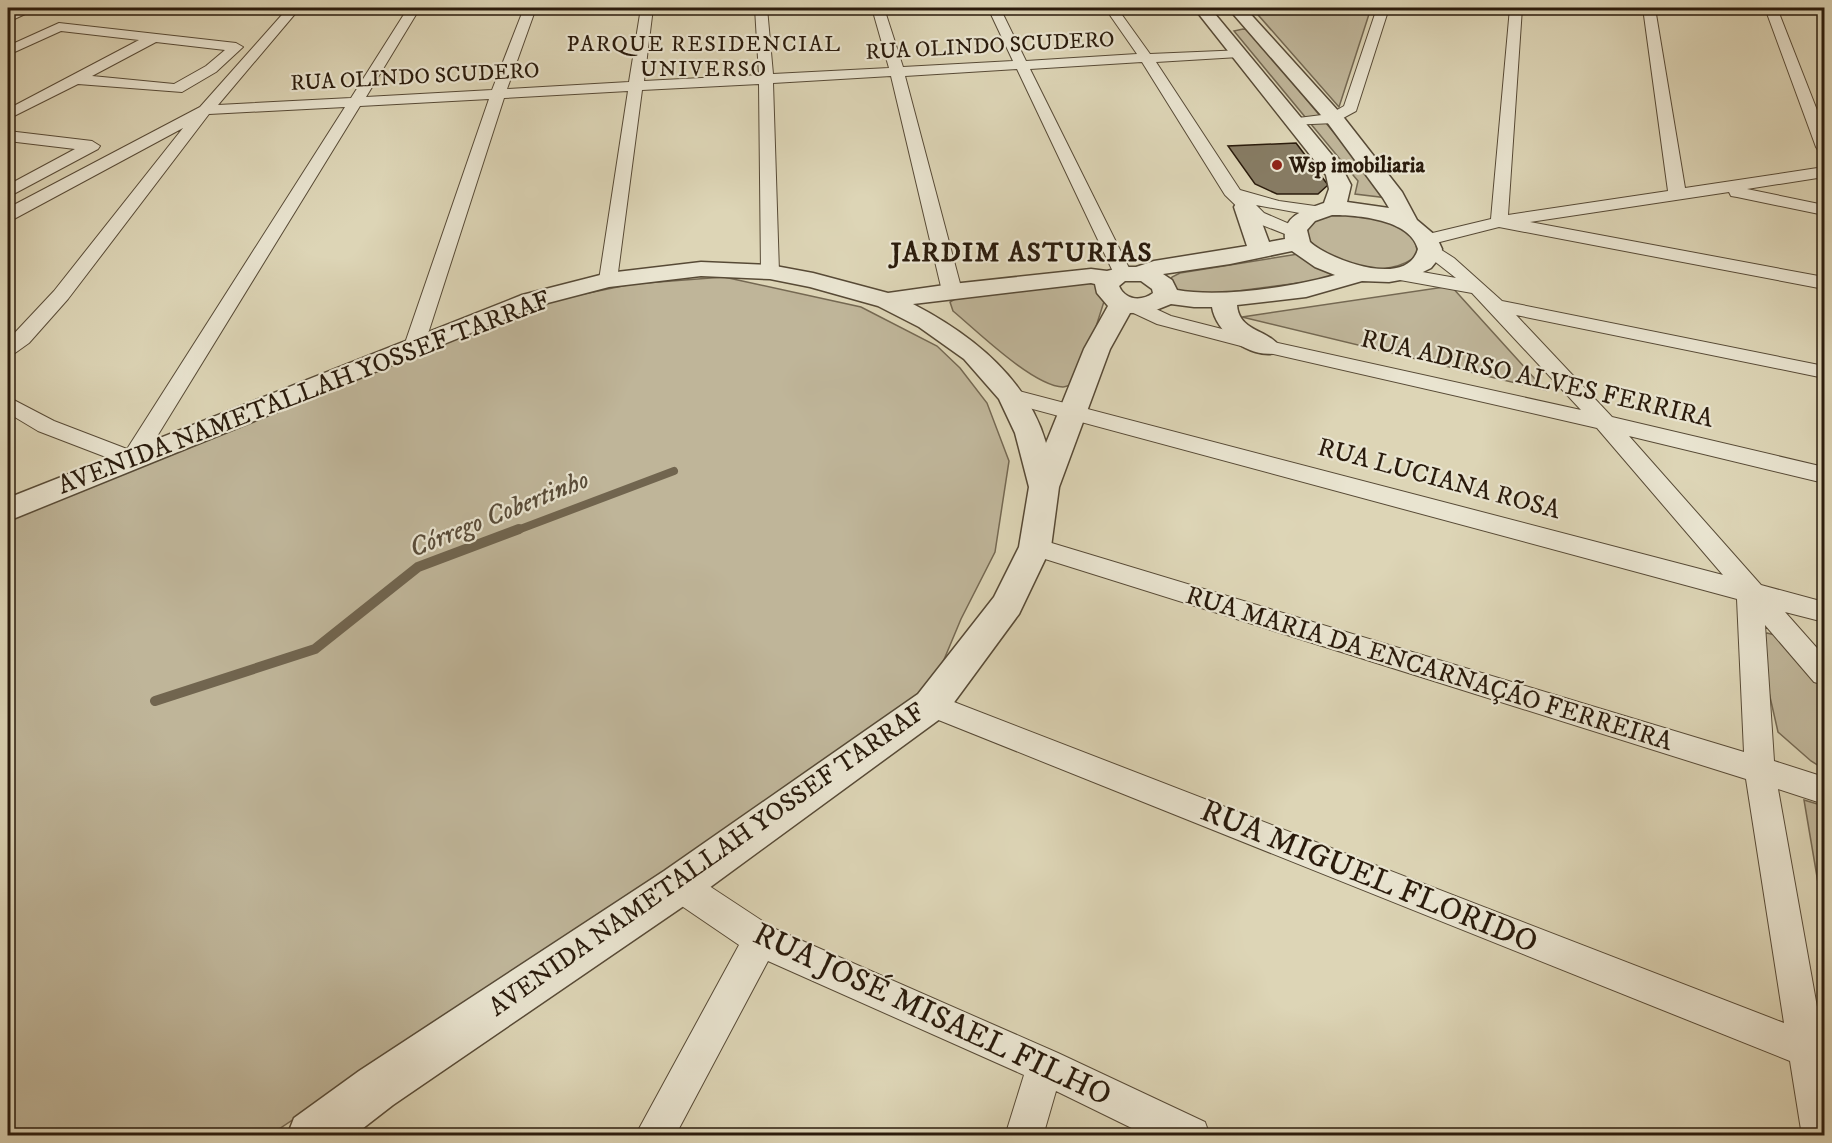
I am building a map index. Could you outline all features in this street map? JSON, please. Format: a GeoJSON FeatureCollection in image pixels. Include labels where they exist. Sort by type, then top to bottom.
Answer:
{"type":"FeatureCollection","features":[{"type":"Feature","properties":{"kind":"street"},"geometry":{"type":"LineString","coordinates":[[8,18],[32,8]]}},
{"type":"Feature","properties":{"kind":"street"},"geometry":{"type":"LineString","coordinates":[[8,349],[22,339],[61,296],[205,110],[294,8]]}},
{"type":"Feature","properties":{"kind":"street"},"geometry":{"type":"LineString","coordinates":[[8,404],[46,426],[132,459],[414,8]]}},
{"type":"Feature","properties":{"kind":"street"},"geometry":{"type":"LineString","coordinates":[[414,346],[498,93],[531,8]]}},
{"type":"Feature","properties":{"kind":"street"},"geometry":{"type":"LineString","coordinates":[[608,280],[647,8]]}},
{"type":"Feature","properties":{"kind":"street"},"geometry":{"type":"LineString","coordinates":[[761,8],[766,80],[770,272]]}},
{"type":"Feature","properties":{"kind":"street"},"geometry":{"type":"LineString","coordinates":[[878,8],[897,72],[952,291]]}},
{"type":"Feature","properties":{"kind":"street"},"geometry":{"type":"LineString","coordinates":[[994,8],[1124,276]]}},
{"type":"Feature","properties":{"kind":"street"},"geometry":{"type":"LineString","coordinates":[[1111,8],[1148,59],[1238,199],[1260,251]]}},
{"type":"Feature","properties":{"kind":"street"},"geometry":{"type":"LineString","coordinates":[[1294,122],[1334,118],[1351,108],[1383,8]]}},
{"type":"Feature","properties":{"kind":"street"},"geometry":{"type":"LineString","coordinates":[[1499,222],[1516,8]]}},
{"type":"Feature","properties":{"kind":"street"},"geometry":{"type":"LineString","coordinates":[[1649,8],[1677,195]]}},
{"type":"Feature","properties":{"kind":"street"},"geometry":{"type":"LineString","coordinates":[[1771,8],[1824,147]]}},
{"type":"Feature","properties":{"kind":"street"},"geometry":{"type":"LineString","coordinates":[[1210,18],[1244,16],[1334,118],[1394,197],[1419,235],[1429,257],[1423,264],[1401,274]]}},
{"type":"Feature","properties":{"kind":"street"},"geometry":{"type":"LineString","coordinates":[[1210,18],[1334,170],[1341,184],[1340,197],[1324,209],[1304,216],[1297,224],[1296,238]]}},
{"type":"Feature","properties":{"kind":"street"},"geometry":{"type":"LineString","coordinates":[[8,51],[59,27],[236,47],[211,69],[177,89],[75,79]]}},
{"type":"Feature","properties":{"kind":"street"},"geometry":{"type":"LineString","coordinates":[[8,115],[153,38]]}},
{"type":"Feature","properties":{"kind":"street","name":"RUA OLINDO SCUDERO"},"geometry":{"type":"LineString","coordinates":[[205,110],[1239,53]]}},
{"type":"Feature","properties":{"kind":"street"},"geometry":{"type":"LineString","coordinates":[[8,215],[205,110]]}},
{"type":"Feature","properties":{"kind":"street"},"geometry":{"type":"LineString","coordinates":[[8,136],[92,146],[8,192]]}},
{"type":"Feature","properties":{"kind":"street"},"geometry":{"type":"LineString","coordinates":[[1419,235],[1470,229],[1499,222],[1824,172]]}},
{"type":"Feature","properties":{"kind":"street"},"geometry":{"type":"LineString","coordinates":[[1721,189],[1824,210]]}},
{"type":"Feature","properties":{"kind":"street"},"geometry":{"type":"LineString","coordinates":[[1238,199],[1286,209],[1366,210],[1384,214],[1419,235],[1495,305],[1606,423],[1750,592],[1824,674]]}},
{"type":"Feature","properties":{"kind":"street"},"geometry":{"type":"LineString","coordinates":[[1238,199],[1274,226],[1296,238],[1307,253],[1321,261],[1359,273],[1381,276],[1401,274],[1478,288]]}},
{"type":"Feature","properties":{"kind":"street"},"geometry":{"type":"LineString","coordinates":[[1499,222],[1824,283]]}},
{"type":"Feature","properties":{"kind":"street"},"geometry":{"type":"LineString","coordinates":[[1296,238],[1260,251],[1154,268],[1124,276],[1106,285],[1107,292],[1113,298],[1128,305],[1145,306],[1164,298],[1225,299],[1336,284],[1349,280],[1359,273]]}},
{"type":"Feature","properties":{"kind":"street","name":"AVENIDA NAMETALLAH YOSSEF TARRAF"},"geometry":{"type":"LineString","coordinates":[[8,510],[531,300],[608,280],[701,269],[770,272],[813,280],[887,301],[928,322],[973,353],[1025,400],[1029,433],[1044,487],[1035,547],[1007,605],[931,705],[679,885],[376,1088],[312,1136]]}},
{"type":"Feature","properties":{"kind":"street"},"geometry":{"type":"LineString","coordinates":[[887,301],[952,291],[1091,276],[1149,276],[1163,285],[1164,298]]}},
{"type":"Feature","properties":{"kind":"street","name":"RUA ADIRSO ALVES FERRIRA"},"geometry":{"type":"LineString","coordinates":[[1164,298],[1237,339]]}},
{"type":"Feature","properties":{"kind":"street"},"geometry":{"type":"LineString","coordinates":[[1225,299],[1223,311],[1229,323],[1243,335],[1267,347]]}},
{"type":"Feature","properties":{"kind":"street"},"geometry":{"type":"LineString","coordinates":[[1044,487],[1097,349],[1128,305]]}},
{"type":"Feature","properties":{"kind":"street","name":"RUA ADIRSO ALVES FERRIRA"},"geometry":{"type":"LineString","coordinates":[[1128,305],[1164,320],[1267,347],[1606,423],[1824,475]]}},
{"type":"Feature","properties":{"kind":"street"},"geometry":{"type":"LineString","coordinates":[[1495,305],[1824,372]]}},
{"type":"Feature","properties":{"kind":"street","name":"RUA LUCIANA ROSA"},"geometry":{"type":"LineString","coordinates":[[1025,400],[1076,403],[1824,612]]}},
{"type":"Feature","properties":{"kind":"street","name":"RUA MARIA DA ENCARNAÇÃO FERREIRA"},"geometry":{"type":"LineString","coordinates":[[1035,547],[1824,790]]}},
{"type":"Feature","properties":{"kind":"street"},"geometry":{"type":"LineString","coordinates":[[1750,592],[1760,771],[1821,1136]]}},
{"type":"Feature","properties":{"kind":"street","name":"RUA MIGUEL FLORIDO"},"geometry":{"type":"LineString","coordinates":[[931,705],[1808,1050]]}},
{"type":"Feature","properties":{"kind":"street","name":"RUA JOSÉ MISAEL FILHO"},"geometry":{"type":"LineString","coordinates":[[679,885],[761,940],[1045,1066],[1191,1136]]}},
{"type":"Feature","properties":{"kind":"street"},"geometry":{"type":"LineString","coordinates":[[654,1136],[761,940]]}},
{"type":"Feature","properties":{"kind":"street"},"geometry":{"type":"LineString","coordinates":[[1024,1136],[1045,1066]]}},
{"type":"Feature","properties":{"kind":"shaded area"},"geometry":{"type":"Polygon","coordinates":[[[1252,8],[1371,8],[1339,107],[1252,8]]]}},
{"type":"Feature","properties":{"kind":"shaded area"},"geometry":{"type":"Polygon","coordinates":[[[1249,30],[1388,198],[1355,194],[1358,181],[1234,31],[1249,30]]]}},
{"type":"Feature","properties":{"kind":"shaded area"},"geometry":{"type":"Polygon","coordinates":[[[1335,213],[1373,217],[1399,226],[1415,243],[1417,255],[1391,268],[1375,269],[1342,263],[1328,256],[1307,236],[1309,225],[1319,218],[1335,213]]]}},
{"type":"Feature","properties":{"kind":"shaded area"},"geometry":{"type":"Polygon","coordinates":[[[1298,254],[1338,276],[1199,296],[1173,290],[1169,283],[1172,277],[1180,273],[1298,254]]]}},
{"type":"Feature","properties":{"kind":"shaded area"},"geometry":{"type":"Polygon","coordinates":[[[724,277],[861,307],[937,346],[960,368],[987,403],[1009,461],[995,552],[961,619],[935,681],[837,755],[270,1135],[8,1136],[8,519],[339,381],[535,304],[632,284],[724,277]]]}},
{"type":"Feature","properties":{"kind":"shaded area"},"geometry":{"type":"Polygon","coordinates":[[[1090,281],[1108,289],[1079,380],[1065,387],[1037,378],[1021,368],[953,311],[950,302],[960,296],[1090,281]]]}},
{"type":"Feature","properties":{"kind":"shaded area"},"geometry":{"type":"Polygon","coordinates":[[[1451,286],[1545,390],[1242,317],[1451,286]]]}},
{"type":"Feature","properties":{"kind":"shaded area"},"geometry":{"type":"Polygon","coordinates":[[[1767,633],[1779,636],[1824,689],[1824,769],[1811,761],[1778,732],[1760,653],[1761,636],[1767,633]]]}},
{"type":"Feature","properties":{"kind":"shaded area"},"geometry":{"type":"Polygon","coordinates":[[[1804,800],[1824,806],[1824,918],[1804,800]]]}},
{"type":"Feature","properties":{"kind":"building","name":"Wsp imobiliaria"},"geometry":{"type":"Polygon","coordinates":[[[1296,143],[1328,185],[1318,194],[1277,194],[1255,184],[1228,146],[1296,143]]]}},
{"type":"Feature","properties":{"kind":"waterway","name":"Córrego Cobertinho"},"geometry":{"type":"LineString","coordinates":[[515,531],[674,471]]}},
{"type":"Feature","properties":{"kind":"waterway","name":"Córrego Cobertinho"},"geometry":{"type":"LineString","coordinates":[[155,701],[315,649],[418,567],[519,529]]}},
{"type":"Feature","properties":{"kind":"place","name":"Wsp imobiliaria"},"geometry":{"type":"Point","coordinates":[1277,165]}},
{"type":"Feature","properties":{"kind":"district","name":"PARQUE RESIDENCIAL UNIVERSO"},"geometry":{"type":"Point","coordinates":[704,56]}},
{"type":"Feature","properties":{"kind":"district","name":"JARDIM ASTURIAS"},"geometry":{"type":"Point","coordinates":[1022,253]}}]}
